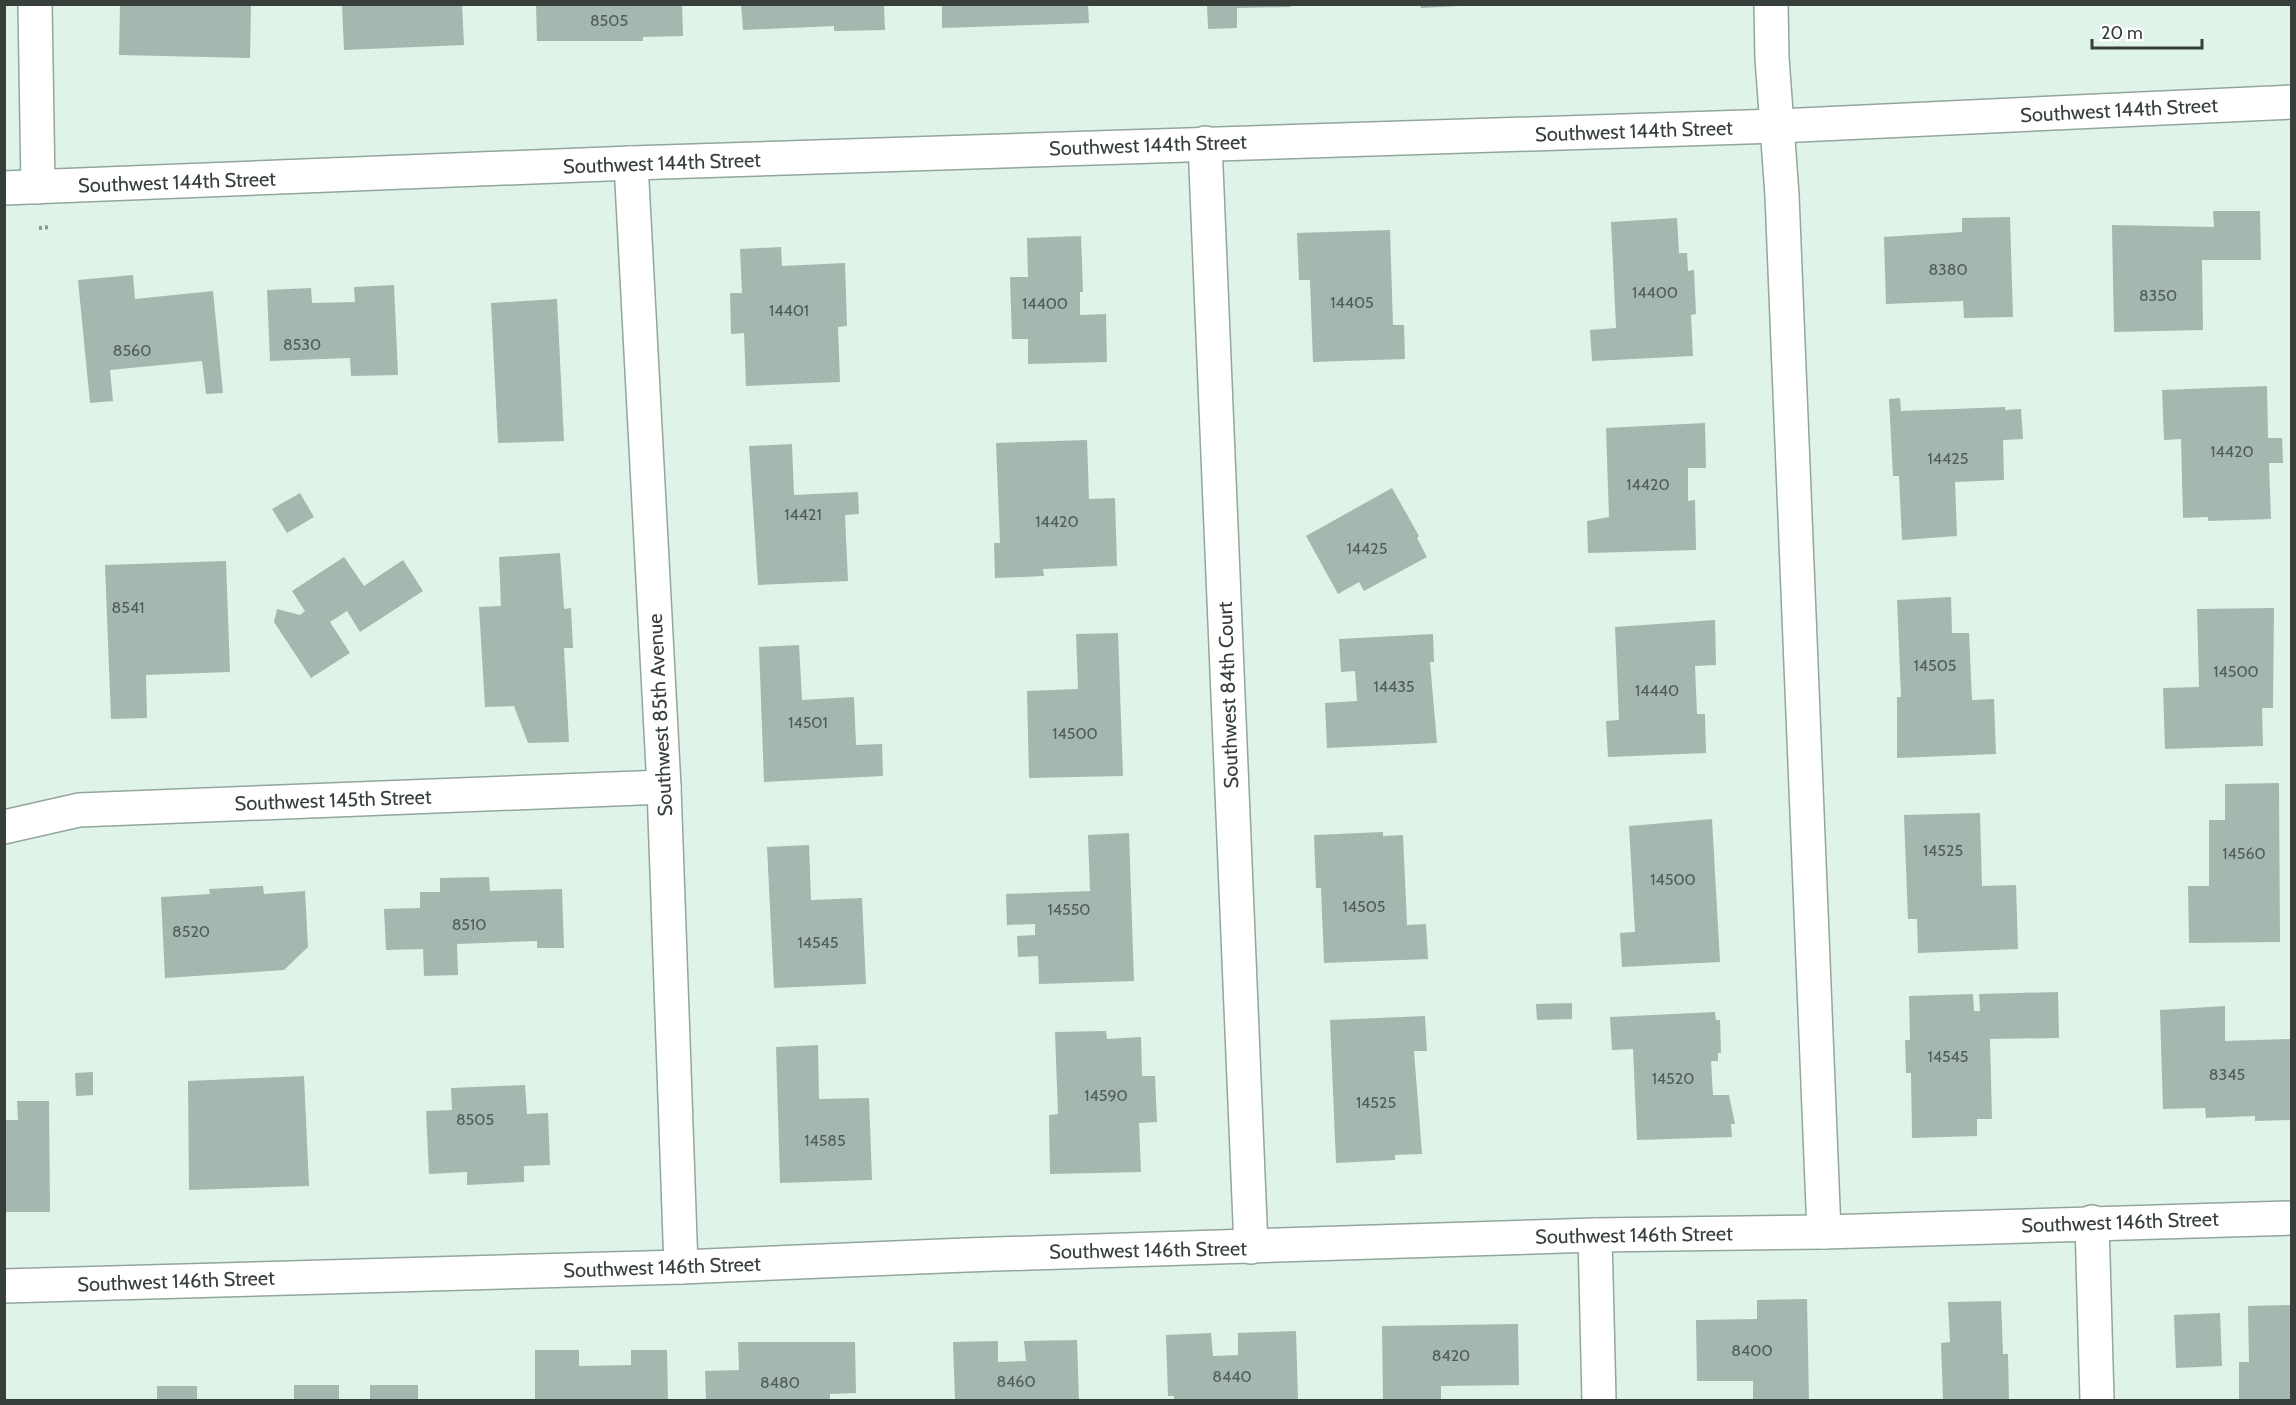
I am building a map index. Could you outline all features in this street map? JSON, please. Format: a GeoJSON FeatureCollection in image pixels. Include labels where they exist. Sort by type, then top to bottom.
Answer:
{"type":"FeatureCollection","features":[{"type":"Feature","properties":{"kind":"street"},"geometry":{"type":"LineString","coordinates":[[35,4],[38,187]]}},
{"type":"Feature","properties":{"kind":"street"},"geometry":{"type":"LineString","coordinates":[[1771,4],[1776,126],[1782,195],[1824,1232]]}},
{"type":"Feature","properties":{"kind":"street","name":"Southwest 144th Street"},"geometry":{"type":"LineString","coordinates":[[4,188],[631,163],[1776,126],[2292,102]]}},
{"type":"Feature","properties":{"kind":"street","name":"Southwest 84th Court"},"geometry":{"type":"LineString","coordinates":[[1205,143],[1251,1247]]}},
{"type":"Feature","properties":{"kind":"street","name":"Southwest 85th Avenue"},"geometry":{"type":"LineString","coordinates":[[631,163],[664,787],[681,1267]]}},
{"type":"Feature","properties":{"kind":"street","name":"Southwest 145th Street"},"geometry":{"type":"LineString","coordinates":[[4,827],[79,810],[664,787]]}},
{"type":"Feature","properties":{"kind":"street","name":"Southwest 146th Street"},"geometry":{"type":"LineString","coordinates":[[4,1286],[681,1267],[966,1255],[1595,1235],[1824,1232],[2092,1222],[2292,1218]]}},
{"type":"Feature","properties":{"kind":"street"},"geometry":{"type":"LineString","coordinates":[[2092,1222],[2097,1401]]}},
{"type":"Feature","properties":{"kind":"street"},"geometry":{"type":"LineString","coordinates":[[1595,1235],[1599,1401]]}},
{"type":"Feature","properties":{"kind":"path"},"geometry":{"type":"LineString","coordinates":[[39,228],[50,227]]}},
{"type":"Feature","properties":{"kind":"building"},"geometry":{"type":"Polygon","coordinates":[[[120,4],[251,4],[250,58],[119,55],[120,4]]]}},
{"type":"Feature","properties":{"kind":"building"},"geometry":{"type":"Polygon","coordinates":[[[342,4],[462,4],[464,45],[344,50],[342,4]]]}},
{"type":"Feature","properties":{"kind":"building"},"geometry":{"type":"Polygon","coordinates":[[[536,4],[682,4],[683,36],[643,37],[643,41],[537,41],[536,4]]]}},
{"type":"Feature","properties":{"kind":"building"},"geometry":{"type":"Polygon","coordinates":[[[741,4],[884,4],[885,30],[834,31],[834,26],[743,30],[741,4]]]}},
{"type":"Feature","properties":{"kind":"building"},"geometry":{"type":"Polygon","coordinates":[[[942,4],[1088,4],[1089,23],[942,28],[942,4]]]}},
{"type":"Feature","properties":{"kind":"building"},"geometry":{"type":"Polygon","coordinates":[[[1207,4],[1291,4],[1291,7],[1237,8],[1237,28],[1208,29],[1207,4]]]}},
{"type":"Feature","properties":{"kind":"building"},"geometry":{"type":"Polygon","coordinates":[[[1420,4],[1459,4],[1459,6],[1421,8],[1420,4]]]}},
{"type":"Feature","properties":{"kind":"building"},"geometry":{"type":"Polygon","coordinates":[[[2213,211],[2260,211],[2261,260],[2202,260],[2203,330],[2114,332],[2112,225],[2214,227],[2213,211]]]}},
{"type":"Feature","properties":{"kind":"building"},"geometry":{"type":"Polygon","coordinates":[[[2010,217],[2013,317],[1964,318],[1963,301],[1886,304],[1884,237],[1962,232],[1962,218],[2010,217]]]}},
{"type":"Feature","properties":{"kind":"building"},"geometry":{"type":"Polygon","coordinates":[[[1677,218],[1679,253],[1687,253],[1688,271],[1694,270],[1696,314],[1691,315],[1693,356],[1592,361],[1590,330],[1616,328],[1611,222],[1677,218]]]}},
{"type":"Feature","properties":{"kind":"building"},"geometry":{"type":"Polygon","coordinates":[[[1390,230],[1393,325],[1404,325],[1405,359],[1313,362],[1310,280],[1299,280],[1297,233],[1390,230]]]}},
{"type":"Feature","properties":{"kind":"building"},"geometry":{"type":"Polygon","coordinates":[[[1081,236],[1083,292],[1080,292],[1080,315],[1106,314],[1107,362],[1028,364],[1028,339],[1012,339],[1010,277],[1028,277],[1027,238],[1081,236]]]}},
{"type":"Feature","properties":{"kind":"building"},"geometry":{"type":"Polygon","coordinates":[[[781,247],[782,266],[845,263],[847,326],[838,327],[840,382],[746,386],[744,333],[731,334],[730,293],[742,293],[740,249],[781,247]]]}},
{"type":"Feature","properties":{"kind":"building"},"geometry":{"type":"Polygon","coordinates":[[[133,275],[135,299],[213,291],[223,393],[206,394],[202,361],[110,370],[113,401],[90,403],[78,280],[133,275]]]}},
{"type":"Feature","properties":{"kind":"building"},"geometry":{"type":"Polygon","coordinates":[[[394,285],[398,375],[351,376],[350,358],[270,361],[267,290],[311,288],[312,303],[355,302],[354,287],[394,285]]]}},
{"type":"Feature","properties":{"kind":"building"},"geometry":{"type":"Polygon","coordinates":[[[557,299],[564,441],[498,443],[491,303],[557,299]]]}},
{"type":"Feature","properties":{"kind":"building"},"geometry":{"type":"Polygon","coordinates":[[[2267,386],[2268,438],[2282,438],[2283,463],[2269,463],[2271,519],[2208,521],[2208,517],[2183,518],[2181,439],[2164,440],[2162,390],[2267,386]]]}},
{"type":"Feature","properties":{"kind":"building"},"geometry":{"type":"Polygon","coordinates":[[[1900,398],[1901,411],[2005,407],[2005,410],[2021,409],[2023,439],[2003,440],[2004,480],[1955,482],[1957,536],[1902,540],[1899,476],[1893,476],[1889,399],[1900,398]]]}},
{"type":"Feature","properties":{"kind":"building"},"geometry":{"type":"Polygon","coordinates":[[[1705,423],[1706,468],[1688,468],[1688,501],[1695,500],[1696,550],[1588,553],[1587,521],[1609,517],[1606,428],[1705,423]]]}},
{"type":"Feature","properties":{"kind":"building"},"geometry":{"type":"Polygon","coordinates":[[[1087,440],[1089,499],[1115,498],[1117,566],[1043,569],[1044,576],[995,578],[994,543],[1000,543],[996,443],[1087,440]]]}},
{"type":"Feature","properties":{"kind":"building"},"geometry":{"type":"Polygon","coordinates":[[[792,444],[794,495],[858,492],[859,514],[845,515],[848,581],[758,585],[749,446],[792,444]]]}},
{"type":"Feature","properties":{"kind":"building"},"geometry":{"type":"Polygon","coordinates":[[[1392,488],[1419,536],[1417,538],[1427,557],[1364,591],[1359,582],[1338,594],[1306,536],[1392,488]]]}},
{"type":"Feature","properties":{"kind":"building"},"geometry":{"type":"Polygon","coordinates":[[[300,493],[314,517],[287,533],[272,509],[300,493]]]}},
{"type":"Feature","properties":{"kind":"building"},"geometry":{"type":"Polygon","coordinates":[[[560,553],[564,609],[571,608],[573,648],[564,648],[569,742],[528,743],[514,706],[485,707],[479,607],[501,606],[499,557],[560,553]]]}},
{"type":"Feature","properties":{"kind":"building"},"geometry":{"type":"Polygon","coordinates":[[[344,557],[364,586],[403,560],[423,591],[360,632],[347,611],[330,622],[350,653],[311,678],[274,622],[277,609],[300,615],[305,611],[292,591],[344,557]]]}},
{"type":"Feature","properties":{"kind":"building"},"geometry":{"type":"Polygon","coordinates":[[[226,561],[230,672],[146,675],[147,718],[111,719],[105,565],[226,561]]]}},
{"type":"Feature","properties":{"kind":"building"},"geometry":{"type":"Polygon","coordinates":[[[1951,597],[1952,633],[1969,633],[1972,700],[1994,699],[1996,754],[1897,758],[1897,697],[1901,697],[1897,600],[1951,597]]]}},
{"type":"Feature","properties":{"kind":"building"},"geometry":{"type":"Polygon","coordinates":[[[2274,608],[2273,708],[2262,708],[2263,746],[2165,749],[2163,688],[2199,687],[2197,609],[2274,608]]]}},
{"type":"Feature","properties":{"kind":"building"},"geometry":{"type":"Polygon","coordinates":[[[1715,620],[1716,665],[1695,666],[1697,714],[1705,714],[1706,753],[1608,757],[1606,721],[1619,720],[1615,627],[1715,620]]]}},
{"type":"Feature","properties":{"kind":"building"},"geometry":{"type":"Polygon","coordinates":[[[1118,633],[1123,776],[1029,778],[1027,691],[1078,689],[1076,634],[1118,633]]]}},
{"type":"Feature","properties":{"kind":"building"},"geometry":{"type":"Polygon","coordinates":[[[1433,634],[1434,662],[1430,662],[1437,743],[1327,748],[1325,703],[1357,701],[1355,671],[1341,672],[1339,639],[1433,634]]]}},
{"type":"Feature","properties":{"kind":"building"},"geometry":{"type":"Polygon","coordinates":[[[799,645],[802,700],[854,697],[856,745],[882,744],[883,776],[764,782],[759,647],[799,645]]]}},
{"type":"Feature","properties":{"kind":"building"},"geometry":{"type":"Polygon","coordinates":[[[2279,783],[2280,942],[2189,943],[2188,886],[2209,886],[2209,820],[2225,820],[2225,784],[2279,783]]]}},
{"type":"Feature","properties":{"kind":"building"},"geometry":{"type":"Polygon","coordinates":[[[1980,813],[1982,886],[2016,885],[2018,949],[1918,953],[1917,919],[1908,919],[1904,815],[1980,813]]]}},
{"type":"Feature","properties":{"kind":"building"},"geometry":{"type":"Polygon","coordinates":[[[1712,819],[1720,962],[1622,967],[1620,933],[1635,932],[1629,826],[1712,819]]]}},
{"type":"Feature","properties":{"kind":"building"},"geometry":{"type":"Polygon","coordinates":[[[1383,832],[1383,836],[1403,835],[1407,925],[1426,924],[1428,959],[1324,963],[1321,888],[1316,888],[1314,835],[1383,832]]]}},
{"type":"Feature","properties":{"kind":"building"},"geometry":{"type":"Polygon","coordinates":[[[1129,833],[1134,981],[1039,984],[1038,956],[1018,957],[1017,936],[1035,935],[1035,924],[1007,925],[1006,894],[1090,891],[1088,835],[1129,833]]]}},
{"type":"Feature","properties":{"kind":"building"},"geometry":{"type":"Polygon","coordinates":[[[809,845],[811,900],[862,898],[866,984],[774,988],[767,847],[809,845]]]}},
{"type":"Feature","properties":{"kind":"building"},"geometry":{"type":"Polygon","coordinates":[[[489,877],[490,891],[562,889],[564,948],[537,948],[537,941],[457,944],[458,975],[424,976],[423,949],[386,950],[384,909],[420,908],[420,892],[440,892],[440,878],[489,877]]]}},
{"type":"Feature","properties":{"kind":"building"},"geometry":{"type":"Polygon","coordinates":[[[263,886],[264,894],[305,891],[308,947],[284,970],[165,978],[161,897],[210,894],[209,889],[263,886]]]}},
{"type":"Feature","properties":{"kind":"building"},"geometry":{"type":"Polygon","coordinates":[[[2058,992],[2059,1038],[1990,1039],[1992,1119],[1977,1119],[1977,1136],[1912,1138],[1911,1073],[1906,1073],[1905,1040],[1910,1040],[1909,996],[1973,994],[1974,1011],[1980,1011],[1979,994],[2058,992]]]}},
{"type":"Feature","properties":{"kind":"building"},"geometry":{"type":"Polygon","coordinates":[[[1572,1003],[1572,1019],[1537,1020],[1536,1004],[1572,1003]]]}},
{"type":"Feature","properties":{"kind":"building"},"geometry":{"type":"Polygon","coordinates":[[[2225,1006],[2225,1041],[2292,1039],[2292,1120],[2255,1121],[2255,1116],[2206,1118],[2205,1108],[2163,1109],[2160,1010],[2225,1006]]]}},
{"type":"Feature","properties":{"kind":"building"},"geometry":{"type":"Polygon","coordinates":[[[1715,1012],[1716,1020],[1720,1020],[1721,1053],[1718,1053],[1718,1061],[1711,1061],[1713,1095],[1729,1095],[1735,1124],[1731,1124],[1732,1137],[1637,1140],[1633,1049],[1612,1050],[1610,1017],[1715,1012]]]}},
{"type":"Feature","properties":{"kind":"building"},"geometry":{"type":"Polygon","coordinates":[[[1425,1016],[1427,1051],[1414,1051],[1422,1154],[1395,1155],[1395,1160],[1336,1163],[1330,1020],[1425,1016]]]}},
{"type":"Feature","properties":{"kind":"building"},"geometry":{"type":"Polygon","coordinates":[[[1106,1031],[1107,1039],[1141,1037],[1142,1076],[1155,1076],[1157,1122],[1139,1123],[1141,1172],[1050,1174],[1049,1115],[1058,1114],[1055,1032],[1106,1031]]]}},
{"type":"Feature","properties":{"kind":"building"},"geometry":{"type":"Polygon","coordinates":[[[818,1045],[819,1099],[869,1098],[872,1180],[780,1183],[776,1047],[818,1045]]]}},
{"type":"Feature","properties":{"kind":"building"},"geometry":{"type":"Polygon","coordinates":[[[93,1072],[93,1095],[76,1096],[75,1073],[93,1072]]]}},
{"type":"Feature","properties":{"kind":"building"},"geometry":{"type":"Polygon","coordinates":[[[304,1076],[309,1186],[189,1190],[188,1081],[304,1076]]]}},
{"type":"Feature","properties":{"kind":"building"},"geometry":{"type":"Polygon","coordinates":[[[525,1085],[527,1114],[548,1113],[550,1165],[524,1166],[524,1182],[467,1185],[467,1172],[429,1174],[426,1111],[452,1110],[451,1088],[525,1085]]]}},
{"type":"Feature","properties":{"kind":"building"},"geometry":{"type":"Polygon","coordinates":[[[17,1101],[49,1101],[50,1212],[4,1212],[4,1120],[18,1120],[17,1101]]]}},
{"type":"Feature","properties":{"kind":"building"},"geometry":{"type":"Polygon","coordinates":[[[1807,1299],[1809,1400],[1753,1400],[1753,1381],[1697,1381],[1696,1320],[1757,1319],[1757,1300],[1807,1299]]]}},
{"type":"Feature","properties":{"kind":"building"},"geometry":{"type":"Polygon","coordinates":[[[2001,1301],[2003,1354],[2008,1354],[2009,1400],[1943,1400],[1941,1343],[1950,1342],[1948,1302],[2001,1301]]]}},
{"type":"Feature","properties":{"kind":"building"},"geometry":{"type":"Polygon","coordinates":[[[2292,1305],[2292,1400],[2239,1400],[2239,1362],[2249,1362],[2248,1306],[2292,1305]]]}},
{"type":"Feature","properties":{"kind":"building"},"geometry":{"type":"Polygon","coordinates":[[[2220,1313],[2222,1366],[2176,1368],[2174,1315],[2220,1313]]]}},
{"type":"Feature","properties":{"kind":"building"},"geometry":{"type":"Polygon","coordinates":[[[1518,1324],[1519,1385],[1441,1386],[1441,1400],[1383,1400],[1382,1326],[1518,1324]]]}},
{"type":"Feature","properties":{"kind":"building"},"geometry":{"type":"Polygon","coordinates":[[[1296,1331],[1298,1399],[1174,1400],[1174,1396],[1168,1396],[1166,1335],[1211,1333],[1213,1356],[1238,1355],[1238,1333],[1296,1331]]]}},
{"type":"Feature","properties":{"kind":"building"},"geometry":{"type":"Polygon","coordinates":[[[1077,1340],[1079,1400],[955,1400],[953,1342],[998,1341],[998,1362],[1026,1361],[1024,1341],[1077,1340]]]}},
{"type":"Feature","properties":{"kind":"building"},"geometry":{"type":"Polygon","coordinates":[[[738,1342],[855,1342],[856,1393],[830,1394],[830,1400],[706,1400],[705,1371],[739,1370],[738,1342]]]}},
{"type":"Feature","properties":{"kind":"building"},"geometry":{"type":"Polygon","coordinates":[[[535,1350],[579,1350],[579,1366],[631,1365],[631,1350],[667,1350],[668,1400],[535,1400],[535,1350]]]}},
{"type":"Feature","properties":{"kind":"building"},"geometry":{"type":"Polygon","coordinates":[[[294,1385],[339,1385],[339,1400],[294,1400],[294,1385]]]}},
{"type":"Feature","properties":{"kind":"building"},"geometry":{"type":"Polygon","coordinates":[[[370,1385],[418,1385],[418,1400],[370,1400],[370,1385]]]}},
{"type":"Feature","properties":{"kind":"building"},"geometry":{"type":"Polygon","coordinates":[[[157,1386],[197,1386],[197,1400],[157,1400],[157,1386]]]}}]}
